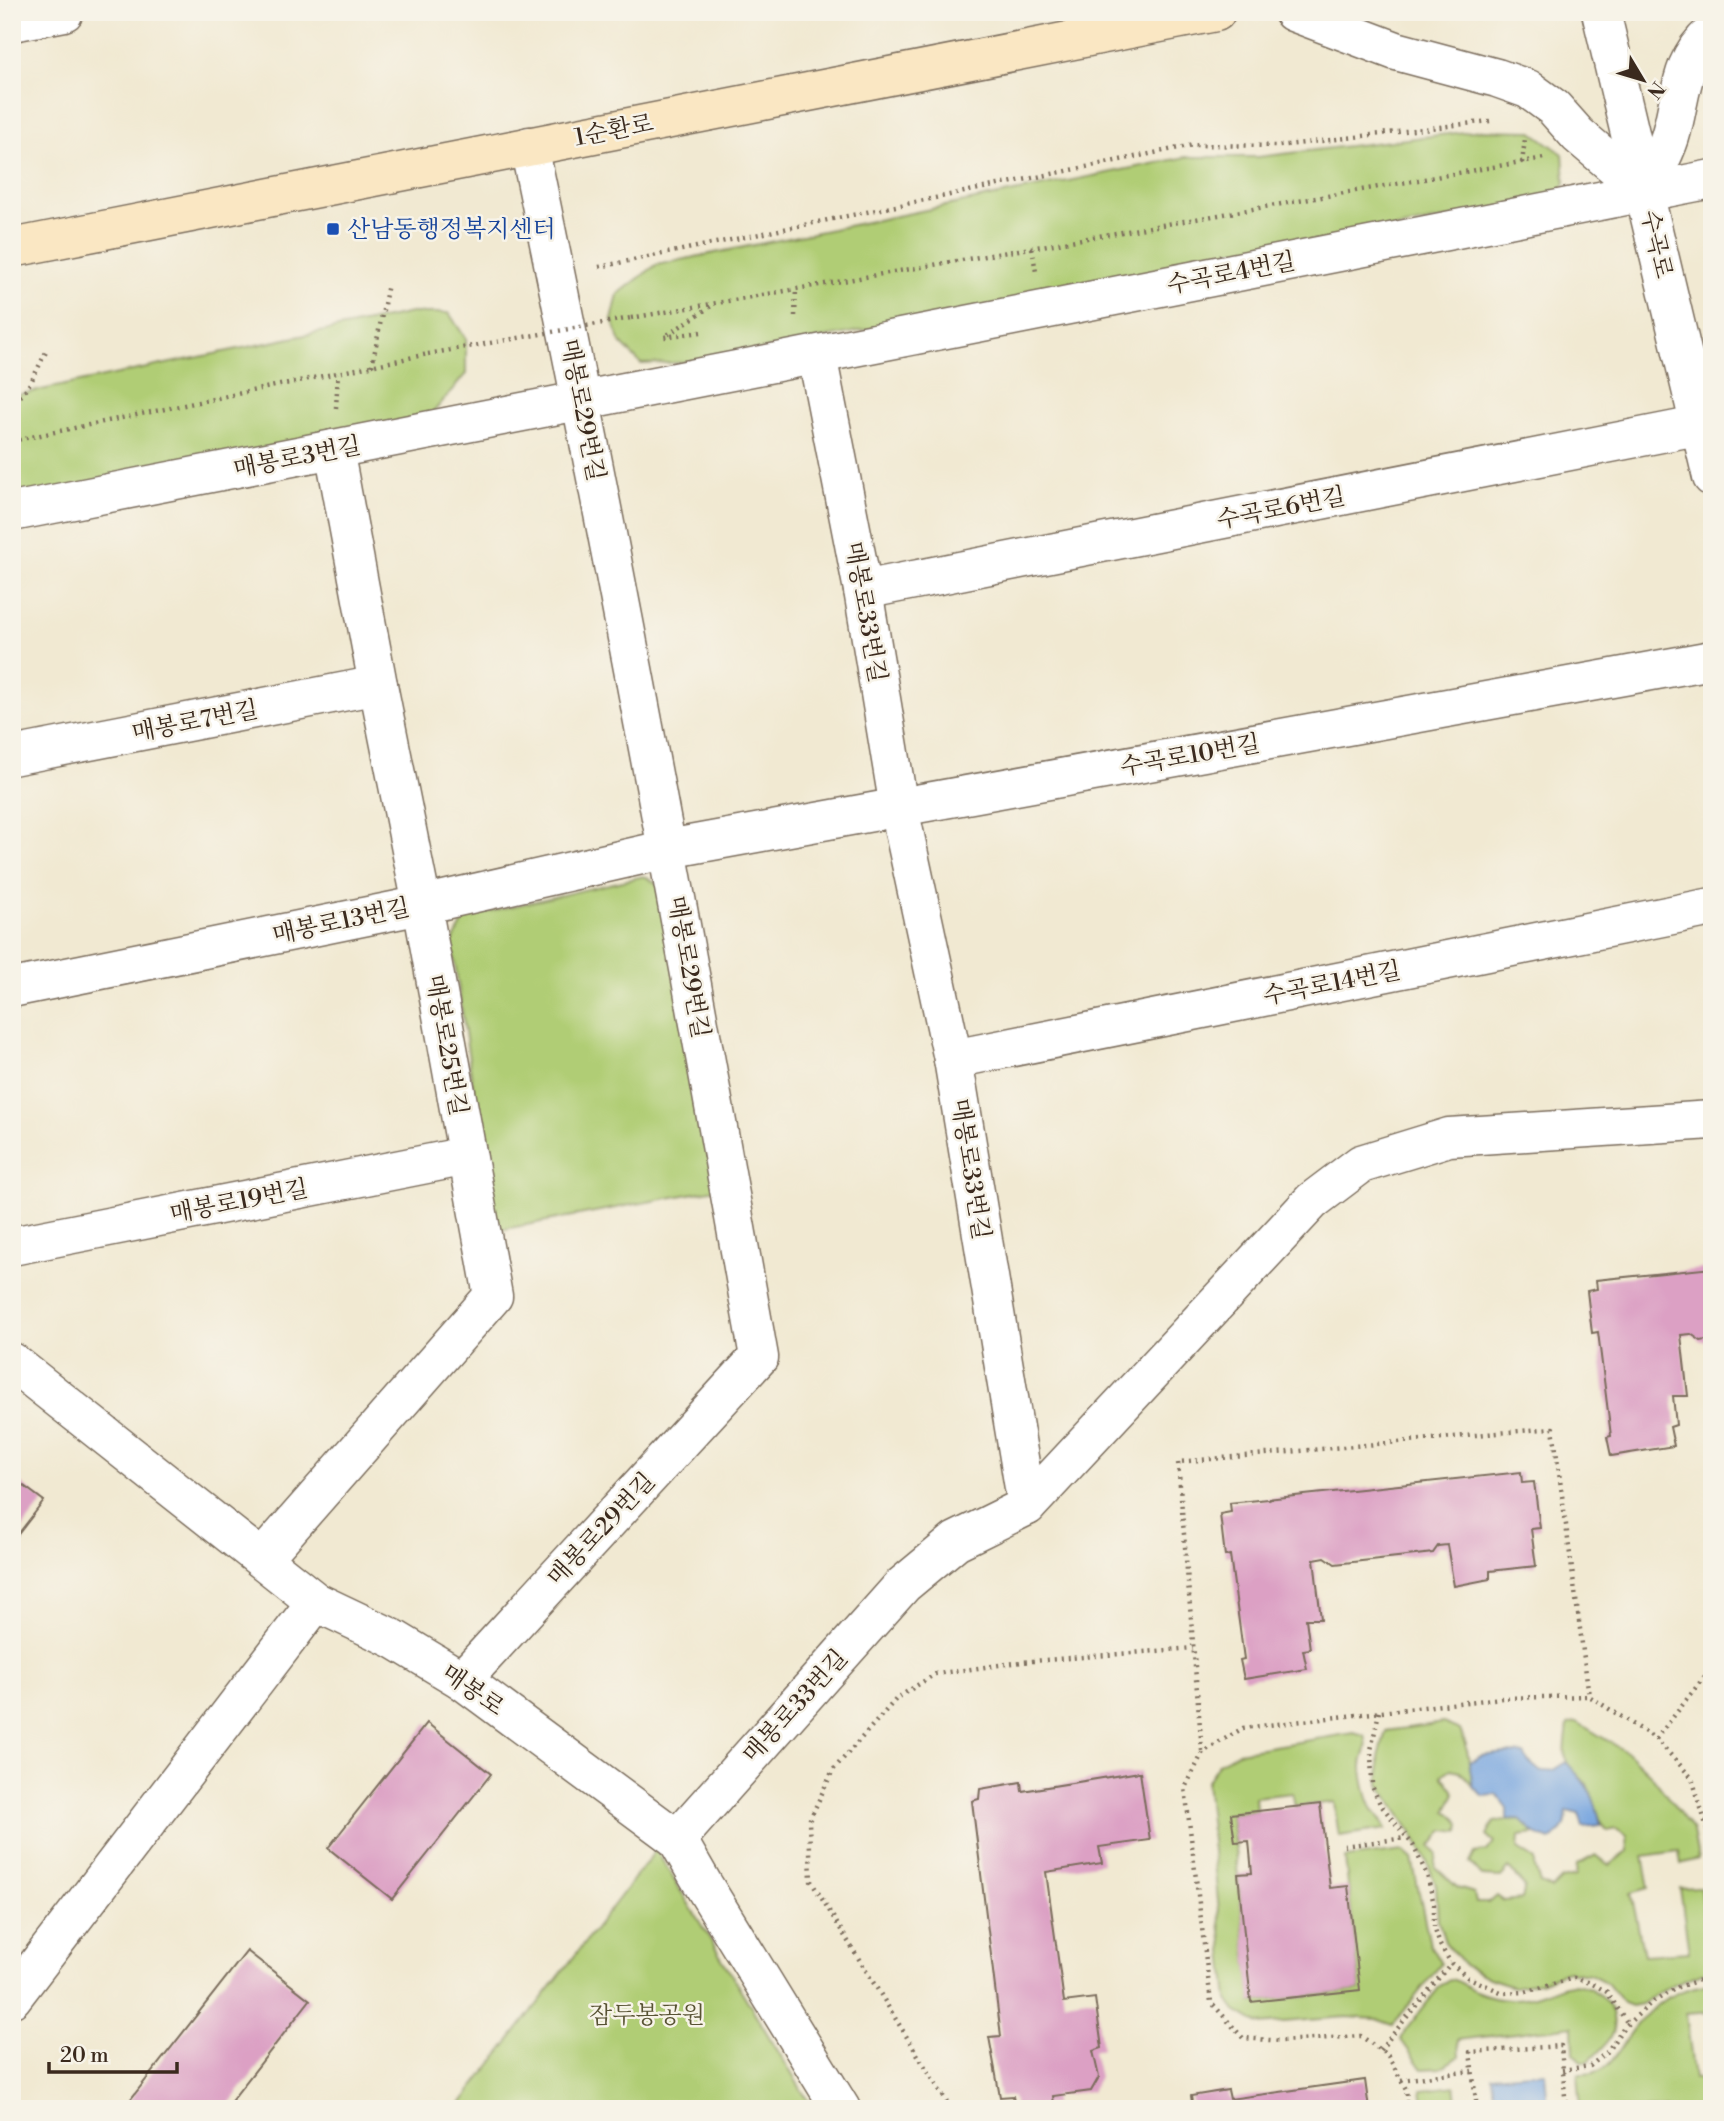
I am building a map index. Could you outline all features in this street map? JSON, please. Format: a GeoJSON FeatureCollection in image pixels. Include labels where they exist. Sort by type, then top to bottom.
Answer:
{"type":"FeatureCollection","features":[{"type":"Feature","properties":{"kind":"main road","name":"1순환로"},"geometry":{"type":"LineString","coordinates":[[12,248],[1216,12]]}},
{"type":"Feature","properties":{"kind":"street"},"geometry":{"type":"LineString","coordinates":[[21,18],[64,12]]}},
{"type":"Feature","properties":{"kind":"street"},"geometry":{"type":"LineString","coordinates":[[1293,12],[1396,51],[1528,89],[1554,108],[1578,135],[1644,192],[1669,139],[1691,55],[1712,33]]}},
{"type":"Feature","properties":{"kind":"street","name":"수곡로"},"geometry":{"type":"LineString","coordinates":[[1601,12],[1644,192],[1706,424],[1712,477]]}},
{"type":"Feature","properties":{"kind":"street","name":"매봉로29번길"},"geometry":{"type":"LineString","coordinates":[[462,1680],[759,1357],[668,849],[582,401],[529,146]]}},
{"type":"Feature","properties":{"kind":"street","name":"수곡로4번길"},"geometry":{"type":"LineString","coordinates":[[582,401],[1712,178]]}},
{"type":"Feature","properties":{"kind":"street","name":"매봉로33번길"},"geometry":{"type":"LineString","coordinates":[[677,1839],[903,1585],[956,1541],[1027,1506],[953,1059],[899,808],[863,590],[817,355]]}},
{"type":"Feature","properties":{"kind":"street","name":"매봉로3번길"},"geometry":{"type":"LineString","coordinates":[[12,512],[582,401]]}},
{"type":"Feature","properties":{"kind":"street","name":"수곡로6번길"},"geometry":{"type":"LineString","coordinates":[[863,590],[1706,424]]}},
{"type":"Feature","properties":{"kind":"street","name":"매봉로25번길"},"geometry":{"type":"LineString","coordinates":[[262,1559],[493,1296],[422,905],[334,449]]}},
{"type":"Feature","properties":{"kind":"street","name":"수곡로10번길"},"geometry":{"type":"LineString","coordinates":[[668,849],[1712,660]]}},
{"type":"Feature","properties":{"kind":"street","name":"매봉로7번길"},"geometry":{"type":"LineString","coordinates":[[12,756],[378,685]]}},
{"type":"Feature","properties":{"kind":"street","name":"매봉로13번길"},"geometry":{"type":"LineString","coordinates":[[12,988],[422,905],[668,849]]}},
{"type":"Feature","properties":{"kind":"street","name":"수곡로14번길"},"geometry":{"type":"LineString","coordinates":[[953,1059],[1712,907]]}},
{"type":"Feature","properties":{"kind":"street"},"geometry":{"type":"LineString","coordinates":[[1027,1506],[1312,1201],[1361,1164],[1449,1137],[1712,1120]]}},
{"type":"Feature","properties":{"kind":"street","name":"매봉로19번길"},"geometry":{"type":"LineString","coordinates":[[12,1246],[467,1156]]}},
{"type":"Feature","properties":{"kind":"street","name":"매봉로"},"geometry":{"type":"LineString","coordinates":[[12,1362],[316,1602],[394,1639],[462,1680],[677,1839],[841,2109]]}},
{"type":"Feature","properties":{"kind":"street"},"geometry":{"type":"LineString","coordinates":[[12,1998],[316,1602]]}},
{"type":"Feature","properties":{"kind":"path"},"geometry":{"type":"LineString","coordinates":[[599,267],[1193,145],[1279,146],[1501,120]]}},
{"type":"Feature","properties":{"kind":"path"},"geometry":{"type":"LineString","coordinates":[[12,441],[428,354],[1522,163]]}},
{"type":"Feature","properties":{"kind":"path"},"geometry":{"type":"LineString","coordinates":[[372,366],[388,284]]}},
{"type":"Feature","properties":{"kind":"path"},"geometry":{"type":"LineString","coordinates":[[794,318],[796,289]]}},
{"type":"Feature","properties":{"kind":"path"},"geometry":{"type":"LineString","coordinates":[[703,331],[664,337],[715,303]]}},
{"type":"Feature","properties":{"kind":"path"},"geometry":{"type":"LineString","coordinates":[[12,408],[31,382],[46,352]]}},
{"type":"Feature","properties":{"kind":"path"},"geometry":{"type":"LineString","coordinates":[[1408,2109],[1406,2089],[1388,2056],[1361,2036],[1282,2040],[1243,2038],[1211,2002],[1185,1788],[1202,1752],[1178,1462],[1553,1428],[1589,1696]]}},
{"type":"Feature","properties":{"kind":"path"},"geometry":{"type":"LineString","coordinates":[[951,2109],[811,1881],[809,1821],[833,1770],[897,1699],[935,1674],[1021,1662],[1194,1648]]}},
{"type":"Feature","properties":{"kind":"path"},"geometry":{"type":"LineString","coordinates":[[1656,1739],[1712,1667]]}},
{"type":"Feature","properties":{"kind":"path"},"geometry":{"type":"LineString","coordinates":[[1202,1752],[1242,1728],[1502,1698],[1589,1696],[1656,1739],[1692,1778],[1707,1828],[1712,1862]]}},
{"type":"Feature","properties":{"kind":"path"},"geometry":{"type":"LineString","coordinates":[[1379,1712],[1371,1750],[1372,1786],[1380,1804],[1413,1846],[1427,1875],[1434,1904],[1434,1927],[1440,1945],[1451,1963],[1467,1977],[1503,1993],[1525,1992],[1574,1978],[1591,1983],[1607,1992],[1628,2024]]}},
{"type":"Feature","properties":{"kind":"path"},"geometry":{"type":"LineString","coordinates":[[1344,1846],[1406,1838]]}},
{"type":"Feature","properties":{"kind":"path"},"geometry":{"type":"LineString","coordinates":[[1380,2050],[1451,1963]]}},
{"type":"Feature","properties":{"kind":"path"},"geometry":{"type":"LineString","coordinates":[[1562,2070],[1590,2066],[1607,2052],[1623,2028],[1650,2004],[1678,1987],[1712,1976]]}},
{"type":"Feature","properties":{"kind":"path"},"geometry":{"type":"LineString","coordinates":[[1477,2109],[1470,2052],[1561,2046],[1566,2109]]}},
{"type":"Feature","properties":{"kind":"path"},"geometry":{"type":"LineString","coordinates":[[1401,2080],[1472,2071]]}},
{"type":"Feature","properties":{"kind":"green space"},"geometry":{"type":"Polygon","coordinates":[[[1481,130],[1531,131],[1563,154],[1565,182],[1559,197],[697,362],[641,364],[621,343],[612,320],[618,294],[656,265],[1186,157],[1258,157],[1481,130]]]}},
{"type":"Feature","properties":{"kind":"green space"},"geometry":{"type":"Polygon","coordinates":[[[411,313],[449,313],[466,339],[466,374],[430,416],[12,499],[12,396],[411,313]]]}},
{"type":"Feature","properties":{"kind":"green space"},"geometry":{"type":"Polygon","coordinates":[[[644,876],[666,889],[716,1189],[494,1231],[452,943],[466,917],[644,876]]]}},
{"type":"Feature","properties":{"kind":"green space"},"geometry":{"type":"Polygon","coordinates":[[[1577,1722],[1628,1753],[1651,1775],[1693,1831],[1698,1859],[1681,1864],[1679,1851],[1643,1856],[1649,1888],[1631,1893],[1644,1955],[1689,1952],[1680,1888],[1700,1887],[1710,1970],[1676,1983],[1641,2004],[1631,2006],[1623,2003],[1607,1983],[1590,1974],[1567,1971],[1540,1982],[1513,1986],[1489,1978],[1464,1965],[1445,1942],[1438,1920],[1436,1885],[1426,1859],[1380,1785],[1379,1757],[1386,1731],[1443,1723],[1460,1730],[1466,1744],[1473,1786],[1460,1771],[1451,1769],[1442,1775],[1455,1793],[1446,1812],[1454,1816],[1460,1824],[1459,1832],[1444,1830],[1431,1846],[1437,1854],[1435,1867],[1458,1888],[1474,1893],[1476,1903],[1489,1903],[1497,1896],[1504,1901],[1522,1899],[1525,1887],[1509,1868],[1501,1877],[1482,1876],[1470,1863],[1475,1853],[1487,1851],[1494,1842],[1487,1836],[1494,1822],[1520,1820],[1535,1834],[1519,1836],[1518,1849],[1535,1860],[1540,1884],[1552,1889],[1562,1879],[1576,1876],[1577,1865],[1596,1855],[1609,1865],[1628,1851],[1627,1836],[1616,1829],[1608,1831],[1604,1827],[1587,1785],[1567,1763],[1565,1751],[1568,1725],[1577,1722]]]}},
{"type":"Feature","properties":{"kind":"green space"},"geometry":{"type":"Polygon","coordinates":[[[1353,1733],[1365,1736],[1362,1768],[1365,1787],[1371,1806],[1386,1829],[1339,1836],[1334,1802],[1295,1807],[1292,1793],[1255,1797],[1256,1811],[1231,1814],[1252,2002],[1360,1990],[1345,1858],[1403,1851],[1412,1859],[1430,1945],[1441,1964],[1393,2025],[1376,2019],[1346,2017],[1258,2024],[1236,2011],[1228,2000],[1206,1782],[1219,1763],[1238,1752],[1353,1733]]]}},
{"type":"Feature","properties":{"kind":"green space","name":"잠두봉공원"},"geometry":{"type":"Polygon","coordinates":[[[656,1850],[813,2109],[457,2109],[656,1850]]]}},
{"type":"Feature","properties":{"kind":"green space"},"geometry":{"type":"Polygon","coordinates":[[[1449,1979],[1482,1994],[1505,1999],[1531,1997],[1570,1984],[1582,1986],[1592,1990],[1607,2003],[1613,2021],[1612,2031],[1606,2044],[1589,2061],[1581,2061],[1574,2054],[1573,2026],[1458,2040],[1459,2056],[1441,2068],[1422,2069],[1401,2040],[1441,1985],[1449,1979]]]}},
{"type":"Feature","properties":{"kind":"green space"},"geometry":{"type":"Polygon","coordinates":[[[1712,1984],[1712,2012],[1686,2014],[1694,2079],[1712,2078],[1712,2109],[1581,2109],[1578,2074],[1595,2073],[1608,2065],[1638,2023],[1661,2002],[1685,1990],[1712,1984]]]}},
{"type":"Feature","properties":{"kind":"green space"},"geometry":{"type":"Polygon","coordinates":[[[1455,2086],[1458,2109],[1425,2109],[1422,2090],[1455,2086]]]}},
{"type":"Feature","properties":{"kind":"water"},"geometry":{"type":"Polygon","coordinates":[[[1524,1754],[1541,1772],[1553,1770],[1566,1762],[1589,1790],[1601,1825],[1583,1827],[1579,1814],[1567,1811],[1563,1828],[1550,1840],[1535,1834],[1520,1820],[1507,1820],[1507,1808],[1497,1795],[1483,1796],[1473,1786],[1469,1762],[1481,1756],[1524,1754]]]}},
{"type":"Feature","properties":{"kind":"water"},"geometry":{"type":"Polygon","coordinates":[[[1545,2072],[1548,2109],[1495,2109],[1492,2076],[1545,2072]]]}},
{"type":"Feature","properties":{"kind":"building"},"geometry":{"type":"Polygon","coordinates":[[[1712,1268],[1712,1339],[1701,1341],[1691,1334],[1681,1335],[1688,1396],[1673,1396],[1676,1425],[1670,1427],[1674,1446],[1611,1456],[1598,1332],[1592,1333],[1587,1291],[1597,1289],[1596,1280],[1712,1268]]]}},
{"type":"Feature","properties":{"kind":"building"},"geometry":{"type":"Polygon","coordinates":[[[1521,1472],[1522,1483],[1534,1482],[1540,1528],[1531,1529],[1536,1566],[1490,1571],[1490,1579],[1454,1586],[1447,1545],[1438,1546],[1433,1553],[1335,1564],[1325,1557],[1314,1559],[1321,1619],[1306,1619],[1310,1649],[1303,1650],[1307,1669],[1244,1679],[1240,1660],[1244,1659],[1230,1555],[1225,1556],[1220,1514],[1231,1512],[1230,1503],[1521,1472]]]}},
{"type":"Feature","properties":{"kind":"building"},"geometry":{"type":"Polygon","coordinates":[[[12,1477],[44,1501],[12,1542],[12,1477]]]}},
{"type":"Feature","properties":{"kind":"building"},"geometry":{"type":"Polygon","coordinates":[[[427,1723],[491,1774],[392,1899],[328,1848],[427,1723]]]}},
{"type":"Feature","properties":{"kind":"building"},"geometry":{"type":"Polygon","coordinates":[[[1140,1772],[1150,1840],[1099,1847],[1102,1863],[1046,1872],[1064,2002],[1095,1998],[1102,2048],[1093,2051],[1099,2077],[1091,2091],[1053,2096],[1054,2104],[1015,2109],[1013,2096],[1000,2097],[989,2037],[1001,2036],[972,1801],[979,1799],[980,1789],[1021,1782],[1022,1791],[1140,1772]]]}},
{"type":"Feature","properties":{"kind":"building"},"geometry":{"type":"Polygon","coordinates":[[[1320,1804],[1330,1888],[1348,1886],[1360,1990],[1251,2002],[1238,1874],[1252,1873],[1249,1841],[1235,1842],[1231,1814],[1320,1804]]]}},
{"type":"Feature","properties":{"kind":"building"},"geometry":{"type":"Polygon","coordinates":[[[247,1951],[310,2000],[225,2109],[123,2109],[247,1951]]]}},
{"type":"Feature","properties":{"kind":"building"},"geometry":{"type":"Polygon","coordinates":[[[1365,2080],[1369,2109],[1193,2109],[1191,2096],[1228,2090],[1230,2099],[1365,2080]]]}},
{"type":"Feature","properties":{"kind":"place","name":"산남동행정복지센터"},"geometry":{"type":"Point","coordinates":[333,229]}}]}
